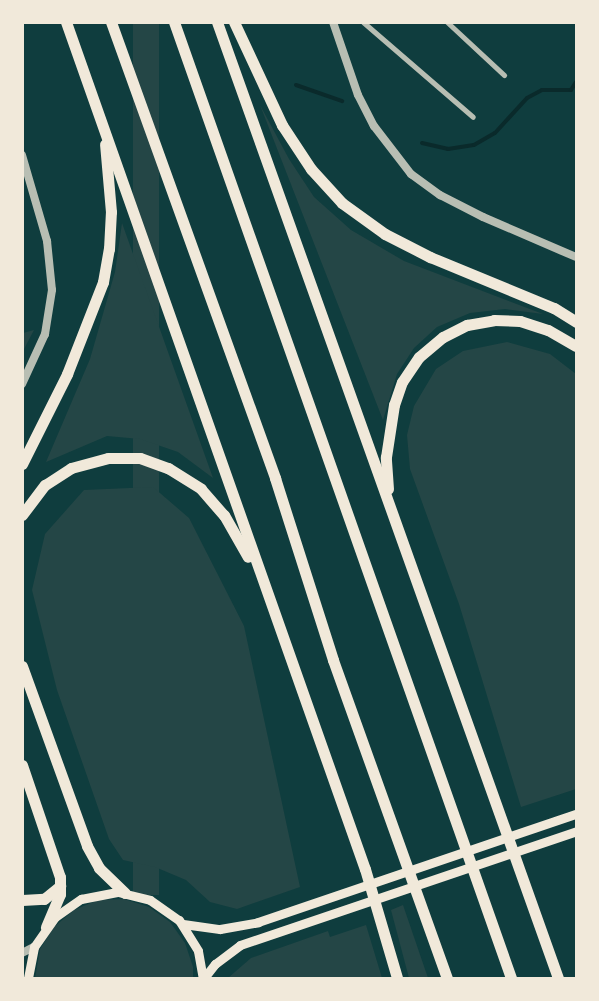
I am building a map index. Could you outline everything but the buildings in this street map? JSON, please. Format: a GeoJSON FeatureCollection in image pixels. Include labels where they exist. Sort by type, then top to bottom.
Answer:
{"type":"FeatureCollection","features":[{"type":"Feature","properties":{"kind":"highway"},"geometry":{"type":"LineString","coordinates":[[66,22],[364,869],[397,978]]}},
{"type":"Feature","properties":{"kind":"highway"},"geometry":{"type":"LineString","coordinates":[[112,22],[275,478],[333,660],[447,978]]}},
{"type":"Feature","properties":{"kind":"highway"},"geometry":{"type":"LineString","coordinates":[[174,22],[511,978]]}},
{"type":"Feature","properties":{"kind":"highway"},"geometry":{"type":"LineString","coordinates":[[217,22],[558,978]]}},
{"type":"Feature","properties":{"kind":"highway"},"geometry":{"type":"LineString","coordinates":[[234,22],[282,125],[311,169],[342,203],[385,234],[430,257],[554,308],[576,322]]}},
{"type":"Feature","properties":{"kind":"highway"},"geometry":{"type":"LineString","coordinates":[[22,464],[67,374],[103,282],[110,249],[111,212],[101,118]]}},
{"type":"Feature","properties":{"kind":"highway"},"geometry":{"type":"LineString","coordinates":[[389,503],[387,432],[402,382],[419,357],[443,337],[467,325],[494,320],[520,321],[548,330],[576,346]]}},
{"type":"Feature","properties":{"kind":"highway"},"geometry":{"type":"LineString","coordinates":[[22,515],[45,485],[71,468],[108,458],[140,458],[168,468],[201,489],[224,515],[261,578]]}},
{"type":"Feature","properties":{"kind":"highway"},"geometry":{"type":"LineString","coordinates":[[22,666],[87,846],[99,868],[125,893]]}},
{"type":"Feature","properties":{"kind":"highway"},"geometry":{"type":"LineString","coordinates":[[22,765],[58,868],[60,886],[56,906],[46,927]]}},
{"type":"Feature","properties":{"kind":"highway"},"geometry":{"type":"LineString","coordinates":[[22,900],[44,899],[60,886]]}},
{"type":"Feature","properties":{"kind":"main road"},"geometry":{"type":"LineString","coordinates":[[183,924],[229,929],[320,902],[576,814]]}},
{"type":"Feature","properties":{"kind":"main road"},"geometry":{"type":"LineString","coordinates":[[203,978],[215,964],[240,945],[576,831]]}},
{"type":"Feature","properties":{"kind":"main road"},"geometry":{"type":"LineString","coordinates":[[26,973],[34,947],[46,927],[62,911],[81,899],[103,893],[125,893],[162,906],[183,924],[198,951],[203,978]]}},
{"type":"Feature","properties":{"kind":"street"},"geometry":{"type":"LineString","coordinates":[[333,22],[366,111],[388,146],[411,174],[440,195],[482,217],[576,256]]}},
{"type":"Feature","properties":{"kind":"street"},"geometry":{"type":"LineString","coordinates":[[363,22],[474,117]]}},
{"type":"Feature","properties":{"kind":"street"},"geometry":{"type":"LineString","coordinates":[[446,22],[504,75]]}},
{"type":"Feature","properties":{"kind":"street"},"geometry":{"type":"LineString","coordinates":[[22,155],[47,241],[52,290],[45,334],[22,384]]}},
{"type":"Feature","properties":{"kind":"street"},"geometry":{"type":"LineString","coordinates":[[22,953],[34,947]]}},
{"type":"Feature","properties":{"kind":"shaded area"},"geometry":{"type":"Polygon","coordinates":[[[133,23],[159,23],[159,895],[133,895],[133,23]]]}},
{"type":"Feature","properties":{"kind":"shaded area"},"geometry":{"type":"Polygon","coordinates":[[[260,105],[289,159],[314,197],[351,230],[404,261],[543,314],[505,309],[470,313],[437,327],[414,348],[397,374],[383,420],[260,105]]]}},
{"type":"Feature","properties":{"kind":"shaded area"},"geometry":{"type":"Polygon","coordinates":[[[122,223],[213,478],[178,452],[140,439],[107,436],[46,462],[90,359],[115,272],[122,223]]]}},
{"type":"Feature","properties":{"kind":"shaded area"},"geometry":{"type":"Polygon","coordinates":[[[34,330],[23,351],[23,333],[34,330]]]}},
{"type":"Feature","properties":{"kind":"shaded area"},"geometry":{"type":"Polygon","coordinates":[[[507,342],[550,354],[576,374],[576,789],[521,807],[459,604],[410,469],[407,435],[414,406],[436,369],[463,351],[507,342]]]}},
{"type":"Feature","properties":{"kind":"shaded area"},"geometry":{"type":"Polygon","coordinates":[[[153,487],[189,518],[244,626],[300,887],[237,909],[210,902],[186,880],[155,867],[123,860],[109,839],[57,690],[32,590],[45,534],[84,490],[153,487]]]}},
{"type":"Feature","properties":{"kind":"shaded area"},"geometry":{"type":"Polygon","coordinates":[[[124,899],[149,907],[170,922],[185,943],[193,967],[193,978],[35,978],[40,949],[54,927],[74,910],[98,900],[124,899]]]}},
{"type":"Feature","properties":{"kind":"shaded area"},"geometry":{"type":"Polygon","coordinates":[[[403,905],[428,978],[409,978],[391,910],[403,905]]]}},
{"type":"Feature","properties":{"kind":"shaded area"},"geometry":{"type":"Polygon","coordinates":[[[366,925],[382,978],[228,978],[251,958],[328,931],[330,937],[366,925]]]}},
{"type":"Feature","properties":{"kind":"waterway"},"geometry":{"type":"LineString","coordinates":[[422,143],[448,149],[474,145],[495,133],[527,98],[542,90],[571,90],[576,82]]}},
{"type":"Feature","properties":{"kind":"waterway"},"geometry":{"type":"LineString","coordinates":[[296,85],[342,101]]}}]}
